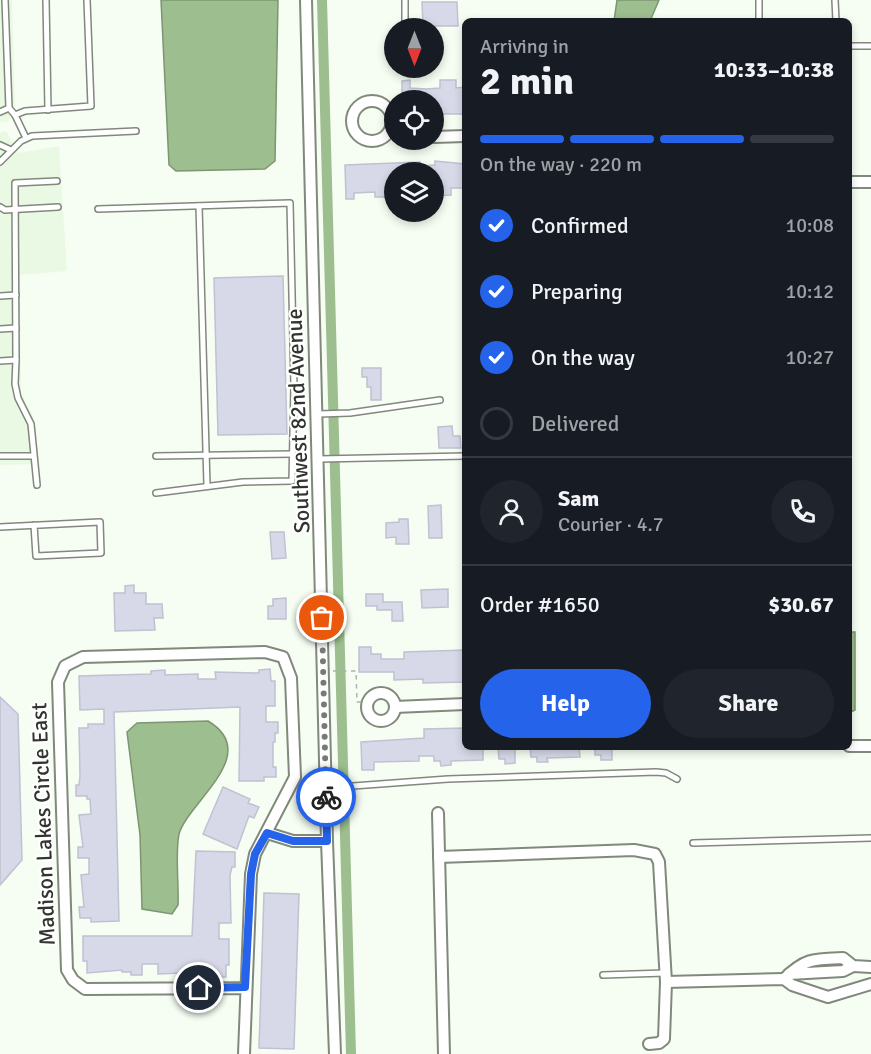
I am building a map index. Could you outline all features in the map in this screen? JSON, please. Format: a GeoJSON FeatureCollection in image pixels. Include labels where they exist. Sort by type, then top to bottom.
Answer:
{"type":"FeatureCollection","features":[{"type":"Feature","properties":{"kind":"street","name":"Southwest 82nd Avenue"},"geometry":{"type":"LineString","coordinates":[[306,0],[322,414],[319,459],[327,841],[335,1054]]}},
{"type":"Feature","properties":{"kind":"street"},"geometry":{"type":"LineString","coordinates":[[444,137],[462,136]]}},
{"type":"Feature","properties":{"kind":"street"},"geometry":{"type":"LineString","coordinates":[[852,182],[871,182]]}},
{"type":"Feature","properties":{"kind":"street","name":"Madison Lakes Circle East"},"geometry":{"type":"LineString","coordinates":[[245,987],[85,989],[72,980],[67,970],[58,682],[65,666],[83,657],[266,652],[283,657],[291,678],[295,777],[267,833]]}},
{"type":"Feature","properties":{"kind":"street"},"geometry":{"type":"LineString","coordinates":[[395,707],[462,705]]}},
{"type":"Feature","properties":{"kind":"street"},"geometry":{"type":"LineString","coordinates":[[852,746],[871,746]]}},
{"type":"Feature","properties":{"kind":"street"},"geometry":{"type":"LineString","coordinates":[[438,813],[444,1054]]}},
{"type":"Feature","properties":{"kind":"street"},"geometry":{"type":"LineString","coordinates":[[243,1054],[251,874],[255,854],[267,833],[293,841],[327,841]]}},
{"type":"Feature","properties":{"kind":"street"},"geometry":{"type":"LineString","coordinates":[[440,857],[634,850],[655,854],[659,862],[665,978],[664,1039],[660,1043],[649,1044]]}},
{"type":"Feature","properties":{"kind":"street"},"geometry":{"type":"LineString","coordinates":[[786,977],[805,961],[843,958],[853,966]]}},
{"type":"Feature","properties":{"kind":"street"},"geometry":{"type":"LineString","coordinates":[[811,992],[819,959]]}},
{"type":"Feature","properties":{"kind":"street"},"geometry":{"type":"LineString","coordinates":[[665,978],[786,977],[843,970],[853,966],[871,966]]}},
{"type":"Feature","properties":{"kind":"street"},"geometry":{"type":"LineString","coordinates":[[786,977],[792,986],[828,997],[871,984]]}},
{"type":"Feature","properties":{"kind":"lane"},"geometry":{"type":"LineString","coordinates":[[5,0],[9,108],[26,138]]}},
{"type":"Feature","properties":{"kind":"lane"},"geometry":{"type":"LineString","coordinates":[[46,0],[48,110]]}},
{"type":"Feature","properties":{"kind":"lane"},"geometry":{"type":"LineString","coordinates":[[15,115],[91,106],[87,0]]}},
{"type":"Feature","properties":{"kind":"lane"},"geometry":{"type":"LineString","coordinates":[[405,0],[405,18]]}},
{"type":"Feature","properties":{"kind":"lane"},"geometry":{"type":"LineString","coordinates":[[759,0],[759,18]]}},
{"type":"Feature","properties":{"kind":"lane"},"geometry":{"type":"LineString","coordinates":[[835,0],[836,18]]}},
{"type":"Feature","properties":{"kind":"lane"},"geometry":{"type":"LineString","coordinates":[[852,46],[871,46]]}},
{"type":"Feature","properties":{"kind":"lane"},"geometry":{"type":"LineString","coordinates":[[0,112],[9,108]]}},
{"type":"Feature","properties":{"kind":"lane"},"geometry":{"type":"LineString","coordinates":[[0,162],[26,138],[33,136],[135,131]]}},
{"type":"Feature","properties":{"kind":"lane"},"geometry":{"type":"LineString","coordinates":[[0,145],[11,150]]}},
{"type":"Feature","properties":{"kind":"lane"},"geometry":{"type":"LineString","coordinates":[[37,485],[31,424],[18,398],[15,384],[15,183],[57,181]]}},
{"type":"Feature","properties":{"kind":"lane"},"geometry":{"type":"LineString","coordinates":[[98,209],[290,203],[292,481],[207,485],[156,493]]}},
{"type":"Feature","properties":{"kind":"lane"},"geometry":{"type":"LineString","coordinates":[[199,206],[207,485]]}},
{"type":"Feature","properties":{"kind":"lane"},"geometry":{"type":"LineString","coordinates":[[0,207],[5,210],[58,207]]}},
{"type":"Feature","properties":{"kind":"lane"},"geometry":{"type":"LineString","coordinates":[[0,296],[16,295]]}},
{"type":"Feature","properties":{"kind":"lane"},"geometry":{"type":"LineString","coordinates":[[0,329],[16,328]]}},
{"type":"Feature","properties":{"kind":"lane"},"geometry":{"type":"LineString","coordinates":[[0,361],[16,360]]}},
{"type":"Feature","properties":{"kind":"lane"},"geometry":{"type":"LineString","coordinates":[[322,414],[440,400]]}},
{"type":"Feature","properties":{"kind":"lane"},"geometry":{"type":"LineString","coordinates":[[156,456],[292,454]]}},
{"type":"Feature","properties":{"kind":"lane"},"geometry":{"type":"LineString","coordinates":[[0,456],[33,456]]}},
{"type":"Feature","properties":{"kind":"lane"},"geometry":{"type":"LineString","coordinates":[[319,459],[462,456]]}},
{"type":"Feature","properties":{"kind":"lane"},"geometry":{"type":"LineString","coordinates":[[0,527],[34,525],[100,522],[101,553],[36,556],[34,525]]}},
{"type":"Feature","properties":{"kind":"lane"},"geometry":{"type":"LineString","coordinates":[[326,788],[448,779],[656,772],[666,773],[676,779]]}},
{"type":"Feature","properties":{"kind":"lane"},"geometry":{"type":"LineString","coordinates":[[693,843],[871,838]]}},
{"type":"Feature","properties":{"kind":"lane"},"geometry":{"type":"LineString","coordinates":[[603,975],[665,978]]}},
{"type":"Feature","properties":{"kind":"path"},"geometry":{"type":"LineString","coordinates":[[331,671],[356,671],[357,702],[362,702]]}},
{"type":"Feature","properties":{"kind":"shaded area"},"geometry":{"type":"Polygon","coordinates":[[[0,0],[12,0],[15,107],[8,122],[0,122],[0,0]]]}},
{"type":"Feature","properties":{"kind":"shaded area"},"geometry":{"type":"Polygon","coordinates":[[[161,0],[278,0],[275,161],[265,169],[176,171],[169,165],[161,0]]]}},
{"type":"Feature","properties":{"kind":"shaded area"},"geometry":{"type":"Polygon","coordinates":[[[617,0],[659,0],[651,18],[614,18],[617,0]]]}},
{"type":"Feature","properties":{"kind":"shaded area"},"geometry":{"type":"Polygon","coordinates":[[[6,131],[18,153],[59,146],[67,271],[20,275],[21,393],[34,418],[39,464],[0,465],[0,132],[6,131]]]}},
{"type":"Feature","properties":{"kind":"shaded area"},"geometry":{"type":"Polygon","coordinates":[[[852,632],[855,632],[855,710],[852,712],[852,632]]]}},
{"type":"Feature","properties":{"kind":"shaded area"},"geometry":{"type":"Polygon","coordinates":[[[208,721],[223,734],[228,748],[225,763],[217,778],[185,821],[179,834],[178,905],[172,914],[142,909],[140,835],[127,732],[137,723],[208,721]]]}},
{"type":"Feature","properties":{"kind":"building"},"geometry":{"type":"Polygon","coordinates":[[[422,2],[457,2],[458,26],[444,26],[444,18],[423,18],[422,2]]]}},
{"type":"Feature","properties":{"kind":"building"},"geometry":{"type":"Polygon","coordinates":[[[410,80],[410,88],[426,89],[440,88],[440,80],[456,80],[456,88],[462,87],[462,114],[444,114],[444,90],[402,90],[402,81],[410,80]]]}},
{"type":"Feature","properties":{"kind":"building"},"geometry":{"type":"Polygon","coordinates":[[[435,161],[462,164],[462,188],[451,188],[451,195],[444,195],[444,162],[435,161]]]}},
{"type":"Feature","properties":{"kind":"building"},"geometry":{"type":"Polygon","coordinates":[[[384,163],[384,197],[375,197],[375,192],[354,193],[354,199],[346,199],[345,165],[384,163]]]}},
{"type":"Feature","properties":{"kind":"building"},"geometry":{"type":"Polygon","coordinates":[[[283,276],[287,434],[218,435],[214,278],[283,276]]]}},
{"type":"Feature","properties":{"kind":"building"},"geometry":{"type":"Polygon","coordinates":[[[362,368],[381,368],[381,400],[371,400],[371,387],[367,387],[367,377],[362,377],[362,368]]]}},
{"type":"Feature","properties":{"kind":"building"},"geometry":{"type":"Polygon","coordinates":[[[452,426],[453,436],[460,436],[461,448],[439,448],[438,427],[452,426]]]}},
{"type":"Feature","properties":{"kind":"building"},"geometry":{"type":"Polygon","coordinates":[[[441,505],[442,538],[429,538],[428,506],[441,505]]]}},
{"type":"Feature","properties":{"kind":"building"},"geometry":{"type":"Polygon","coordinates":[[[399,519],[408,519],[409,544],[396,544],[396,537],[386,538],[386,523],[399,522],[399,519]]]}},
{"type":"Feature","properties":{"kind":"building"},"geometry":{"type":"Polygon","coordinates":[[[270,532],[284,532],[286,558],[272,559],[270,532]]]}},
{"type":"Feature","properties":{"kind":"building"},"geometry":{"type":"Polygon","coordinates":[[[134,585],[134,593],[146,593],[146,604],[162,604],[163,618],[154,618],[155,630],[115,631],[114,593],[125,593],[125,586],[134,585]]]}},
{"type":"Feature","properties":{"kind":"building"},"geometry":{"type":"Polygon","coordinates":[[[448,589],[448,607],[422,608],[421,590],[448,589]]]}},
{"type":"Feature","properties":{"kind":"building"},"geometry":{"type":"Polygon","coordinates":[[[366,594],[383,594],[383,602],[402,602],[403,621],[392,621],[392,610],[377,610],[377,606],[366,606],[366,594]]]}},
{"type":"Feature","properties":{"kind":"building"},"geometry":{"type":"Polygon","coordinates":[[[286,598],[286,619],[268,619],[268,606],[273,606],[273,599],[286,598]]]}},
{"type":"Feature","properties":{"kind":"building"},"geometry":{"type":"Polygon","coordinates":[[[359,647],[371,647],[371,654],[381,654],[381,659],[404,659],[404,652],[462,650],[462,682],[423,683],[423,679],[394,680],[394,672],[359,672],[359,647]]]}},
{"type":"Feature","properties":{"kind":"building"},"geometry":{"type":"Polygon","coordinates":[[[270,669],[271,681],[275,681],[275,706],[266,706],[266,722],[278,722],[278,733],[275,733],[275,742],[273,742],[273,767],[276,767],[276,777],[264,777],[264,781],[239,781],[240,707],[114,712],[119,921],[91,922],[91,918],[80,918],[79,907],[84,907],[81,875],[89,874],[89,858],[78,858],[78,847],[83,847],[79,815],[91,814],[90,799],[87,799],[87,796],[76,796],[76,785],[79,785],[80,776],[79,728],[88,728],[88,724],[104,724],[104,709],[80,710],[79,676],[151,674],[151,671],[165,670],[165,675],[198,674],[198,679],[216,679],[215,672],[259,673],[259,670],[270,669]]]}},
{"type":"Feature","properties":{"kind":"building"},"geometry":{"type":"Polygon","coordinates":[[[0,697],[18,714],[22,860],[0,885],[0,697]]]}},
{"type":"Feature","properties":{"kind":"building"},"geometry":{"type":"Polygon","coordinates":[[[462,728],[462,750],[483,750],[483,760],[451,761],[451,765],[441,766],[440,761],[434,761],[434,756],[419,756],[419,761],[374,762],[374,770],[362,770],[361,742],[424,738],[424,729],[462,728]]]}},
{"type":"Feature","properties":{"kind":"building"},"geometry":{"type":"Polygon","coordinates":[[[498,750],[515,750],[515,763],[505,764],[505,759],[499,759],[498,750]]]}},
{"type":"Feature","properties":{"kind":"building"},"geometry":{"type":"Polygon","coordinates":[[[530,750],[579,750],[580,757],[547,758],[548,762],[537,762],[537,757],[531,757],[530,750]]]}},
{"type":"Feature","properties":{"kind":"building"},"geometry":{"type":"Polygon","coordinates":[[[595,750],[612,750],[612,760],[601,760],[601,755],[595,755],[595,750]]]}},
{"type":"Feature","properties":{"kind":"building"},"geometry":{"type":"Polygon","coordinates":[[[223,787],[250,799],[248,803],[259,807],[254,818],[249,816],[237,849],[203,834],[223,787]]]}},
{"type":"Feature","properties":{"kind":"building"},"geometry":{"type":"Polygon","coordinates":[[[196,851],[235,852],[235,867],[232,867],[230,875],[231,923],[219,923],[219,939],[229,939],[229,965],[226,965],[226,977],[215,977],[215,973],[208,972],[158,974],[158,964],[142,964],[142,975],[131,975],[131,972],[122,972],[122,970],[87,973],[87,961],[83,961],[83,936],[192,936],[196,851]]]}},
{"type":"Feature","properties":{"kind":"building"},"geometry":{"type":"Polygon","coordinates":[[[264,893],[299,894],[294,1049],[259,1048],[264,893]]]}},
{"type":"Feature","properties":{"kind":"waterway"},"geometry":{"type":"LineString","coordinates":[[322,0],[351,1054]]}},
{"type":"Feature","properties":{"kind":"way so far"},"geometry":{"type":"LineString","coordinates":[[322,618],[326,797]]}},
{"type":"Feature","properties":{"kind":"route"},"geometry":{"type":"LineString","coordinates":[[199,988],[245,987],[251,874],[255,854],[267,833],[293,841],[327,841],[326,797]]}}]}
